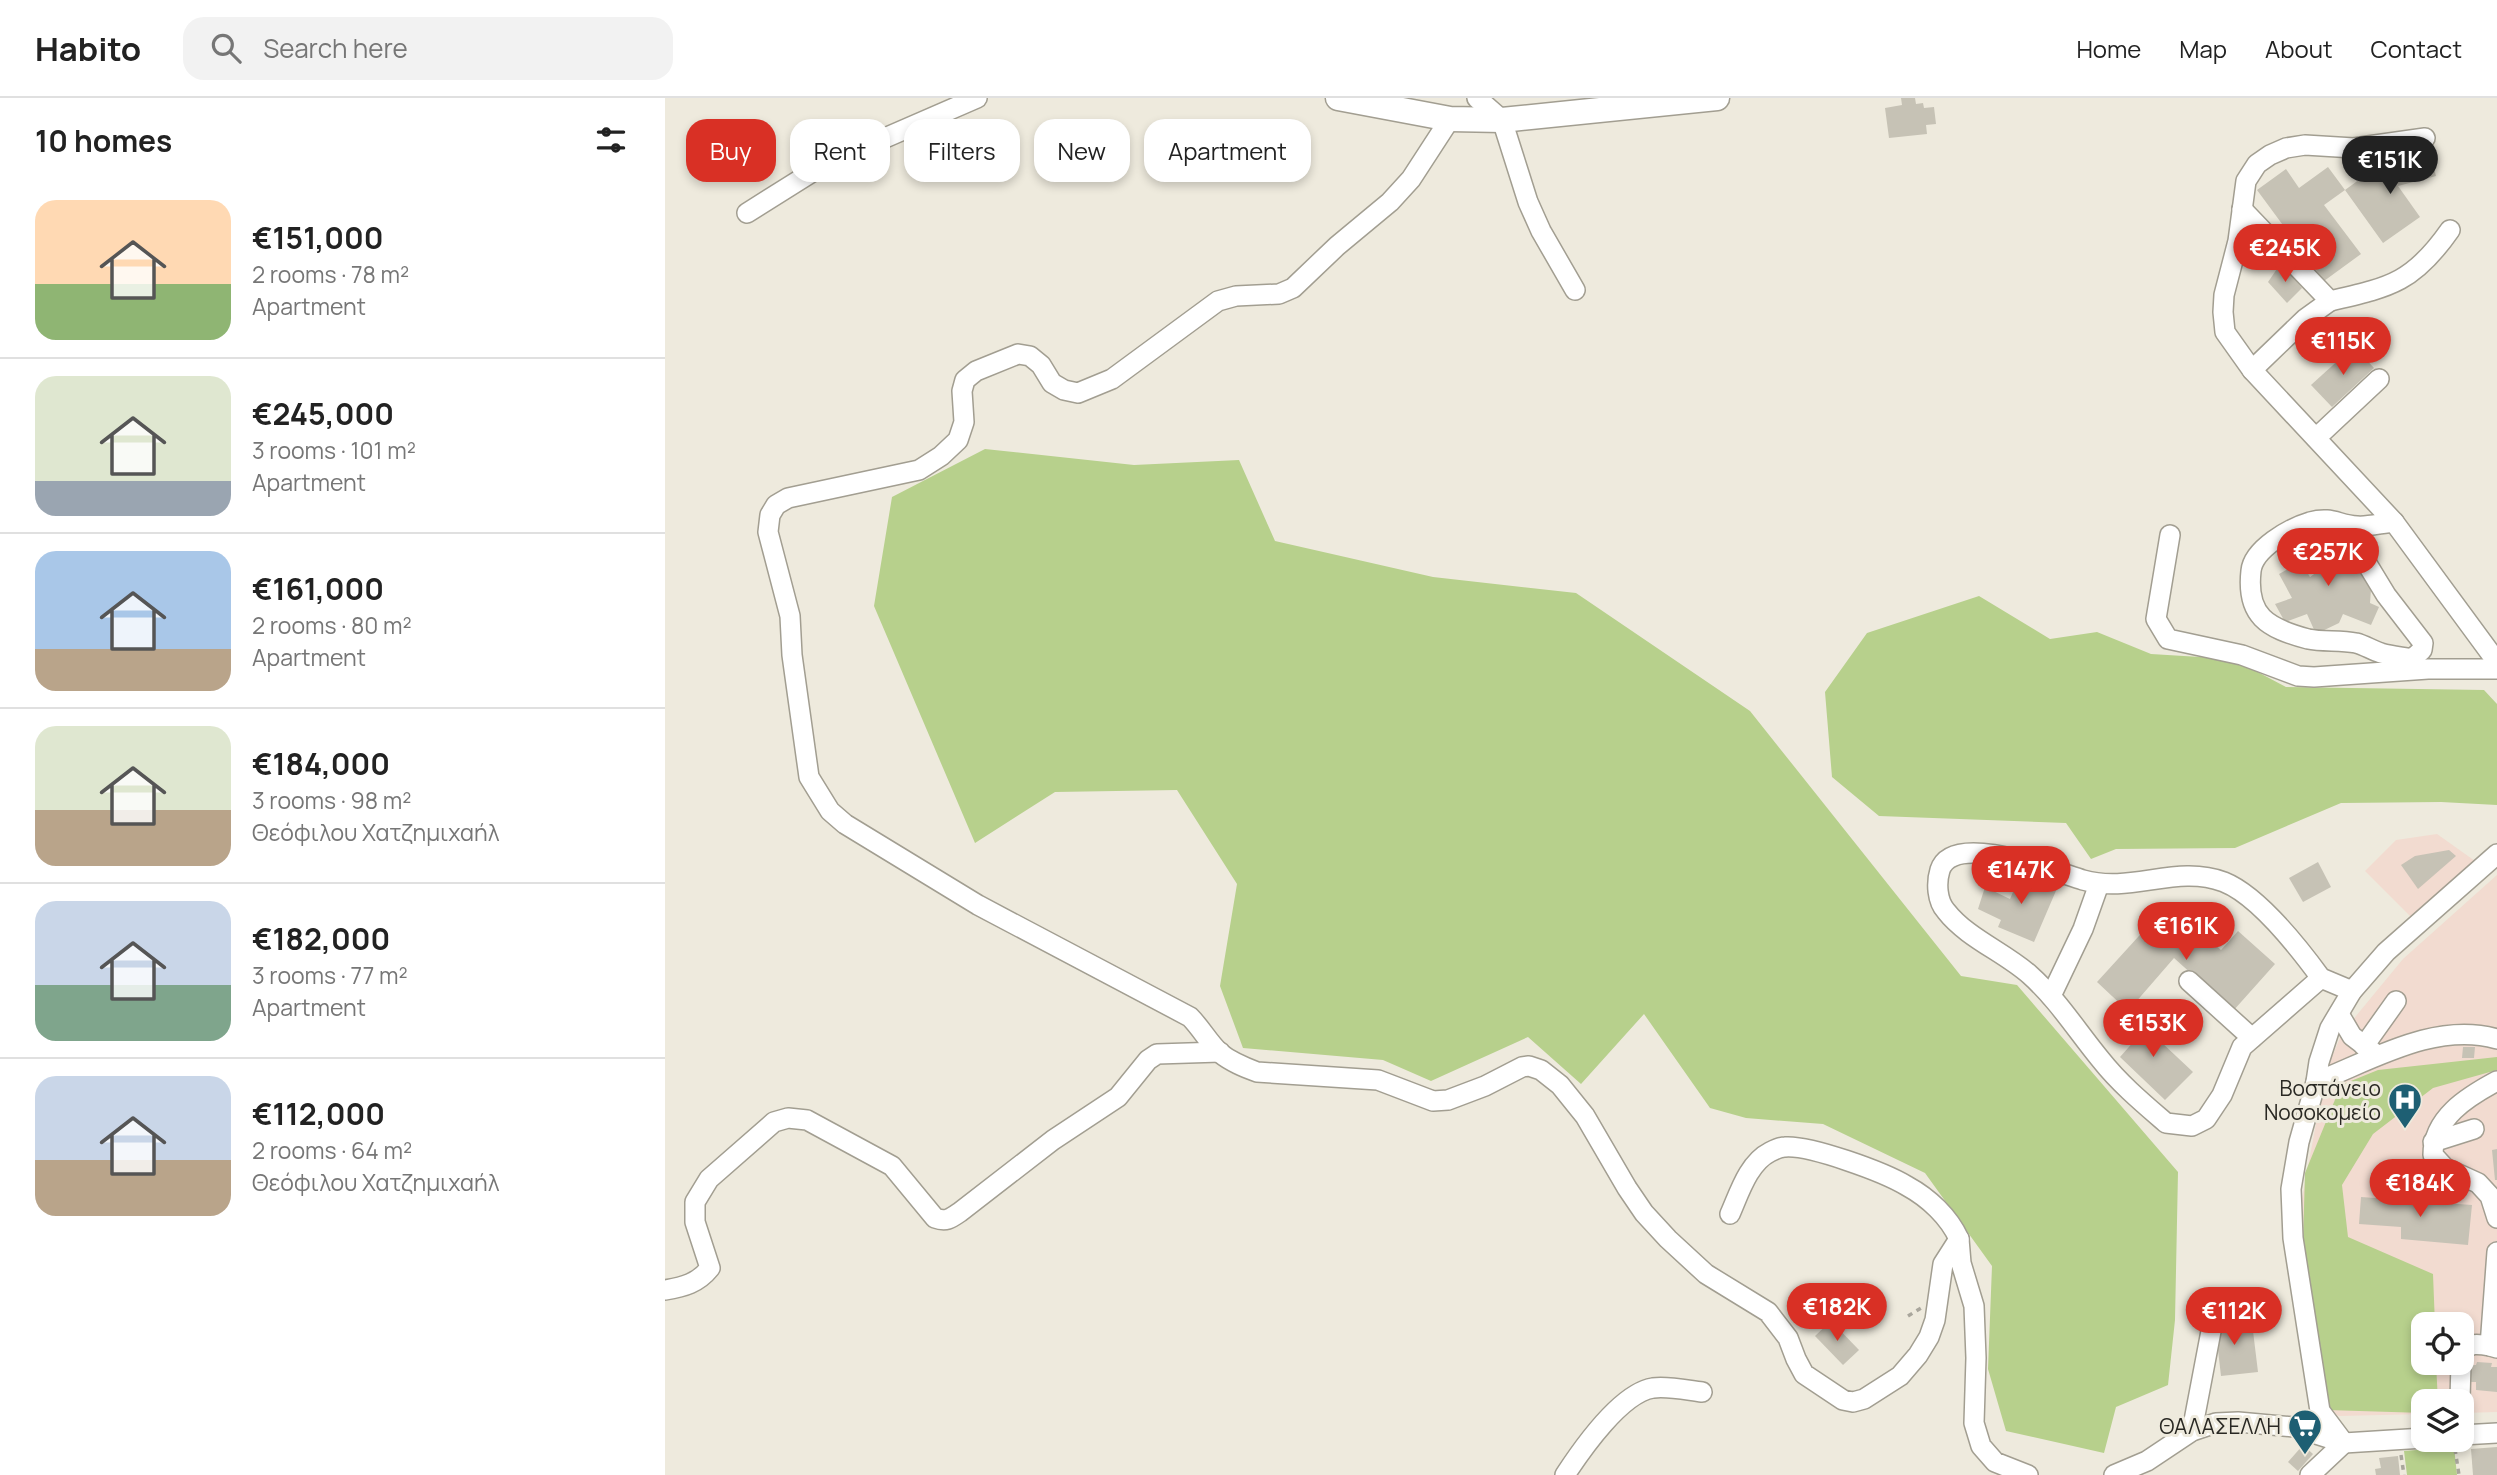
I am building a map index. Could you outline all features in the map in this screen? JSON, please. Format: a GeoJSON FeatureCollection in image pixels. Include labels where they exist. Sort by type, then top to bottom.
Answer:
{"type":"FeatureCollection","features":[{"type":"Feature","properties":{"kind":"main road"},"geometry":{"type":"LineString","coordinates":[[1338,98],[1450,119],[1502,120],[1710,98]]}},
{"type":"Feature","properties":{"kind":"street"},"geometry":{"type":"LineString","coordinates":[[747,213],[825,164],[977,98]]}},
{"type":"Feature","properties":{"kind":"street"},"geometry":{"type":"LineString","coordinates":[[1477,98],[1502,120],[1528,202],[1541,231],[1575,290]]}},
{"type":"Feature","properties":{"kind":"street"},"geometry":{"type":"LineString","coordinates":[[1450,119],[1411,179],[1390,202],[1337,246],[1293,288],[1279,294],[1237,296],[1218,301],[1112,379],[1078,393],[1064,390],[1052,383],[1041,365],[1030,356],[1019,354],[976,371],[965,380],[962,391],[964,422],[958,440],[941,456],[919,470],[788,498],[776,505],[770,515],[768,532],[790,615],[792,655],[809,778],[830,811],[845,824],[978,905],[1190,1017],[1220,1052],[1240,1066],[1257,1072],[1378,1080],[1433,1101],[1448,1100],[1472,1091],[1521,1067],[1529,1066],[1541,1070],[1560,1085],[1585,1116],[1633,1196],[1668,1239],[1706,1274],[1768,1312],[1788,1338],[1804,1374],[1843,1400],[1853,1402],[1864,1399],[1900,1376],[1919,1355],[1935,1320],[1943,1264],[1959,1239]]}},
{"type":"Feature","properties":{"kind":"street"},"geometry":{"type":"LineString","coordinates":[[2425,138],[2354,148],[2305,145],[2286,148],[2257,164],[2246,181],[2238,241],[2224,295],[2225,331],[2252,370],[2394,522],[2497,662]]}},
{"type":"Feature","properties":{"kind":"street"},"geometry":{"type":"LineString","coordinates":[[2242,209],[2330,301]]}},
{"type":"Feature","properties":{"kind":"street"},"geometry":{"type":"LineString","coordinates":[[2252,370],[2305,319],[2330,301],[2376,291],[2402,279],[2432,255],[2450,230]]}},
{"type":"Feature","properties":{"kind":"street"},"geometry":{"type":"LineString","coordinates":[[2316,438],[2379,379]]}},
{"type":"Feature","properties":{"kind":"street"},"geometry":{"type":"LineString","coordinates":[[2356,526],[2358,550],[2386,595],[2423,643],[2422,650],[2412,659],[2382,653],[2359,644],[2309,639],[2269,624],[2258,615],[2252,604],[2251,569],[2257,554],[2267,546],[2308,523],[2325,520],[2356,526],[2394,522]]}},
{"type":"Feature","properties":{"kind":"street"},"geometry":{"type":"LineString","coordinates":[[2170,535],[2156,619],[2168,639],[2242,655],[2298,676],[2428,669],[2497,669]]}},
{"type":"Feature","properties":{"kind":"street"},"geometry":{"type":"LineString","coordinates":[[2321,978],[2242,1047],[2222,1095],[2206,1119],[2192,1126],[2166,1123],[2102,1062],[2051,996],[2029,974],[1955,922],[1943,908],[1938,890],[1940,870],[1946,859],[1961,853],[2009,857],[2099,884],[2116,885],[2171,876],[2199,876],[2226,883],[2264,912],[2298,947],[2321,978],[2352,991]]}},
{"type":"Feature","properties":{"kind":"street"},"geometry":{"type":"LineString","coordinates":[[2344,1443],[2320,1411],[2293,1238],[2291,1189],[2299,1142],[2319,1062],[2330,1028],[2352,991],[2386,952],[2497,855]]}},
{"type":"Feature","properties":{"kind":"street"},"geometry":{"type":"LineString","coordinates":[[2051,996],[2083,929],[2099,884]]}},
{"type":"Feature","properties":{"kind":"street"},"geometry":{"type":"LineString","coordinates":[[2189,981],[2252,1038]]}},
{"type":"Feature","properties":{"kind":"street"},"geometry":{"type":"LineString","coordinates":[[2316,1082],[2362,1064],[2396,1001]]}},
{"type":"Feature","properties":{"kind":"street"},"geometry":{"type":"LineString","coordinates":[[2339,1014],[2348,1032],[2371,1050],[2438,1036],[2485,1035],[2497,1039]]}},
{"type":"Feature","properties":{"kind":"street"},"geometry":{"type":"LineString","coordinates":[[665,1290],[684,1287],[702,1278],[710,1268],[695,1222],[695,1202],[709,1179],[774,1122],[788,1118],[807,1121],[872,1154],[892,1166],[935,1218],[943,1221],[949,1220],[1053,1140],[1118,1097],[1148,1060],[1157,1054],[1220,1052]]}},
{"type":"Feature","properties":{"kind":"street"},"geometry":{"type":"LineString","coordinates":[[2497,1081],[2455,1108],[2433,1142],[2433,1156],[2445,1168],[2478,1183],[2490,1196],[2497,1218]]}},
{"type":"Feature","properties":{"kind":"street"},"geometry":{"type":"LineString","coordinates":[[2433,1142],[2474,1129]]}},
{"type":"Feature","properties":{"kind":"street"},"geometry":{"type":"LineString","coordinates":[[1730,1214],[1756,1163],[1767,1153],[1782,1146],[1804,1148],[1908,1186],[1951,1223],[1959,1239],[1961,1263],[1974,1306],[1974,1423],[1981,1446],[1995,1462],[2028,1475]]}},
{"type":"Feature","properties":{"kind":"street"},"geometry":{"type":"LineString","coordinates":[[2474,1344],[2493,1347],[2497,1252]]}},
{"type":"Feature","properties":{"kind":"street"},"geometry":{"type":"LineString","coordinates":[[2192,1431],[2212,1326]]}},
{"type":"Feature","properties":{"kind":"street"},"geometry":{"type":"LineString","coordinates":[[1565,1475],[1610,1418],[1639,1392],[1660,1388],[1702,1392]]}},
{"type":"Feature","properties":{"kind":"street"},"geometry":{"type":"LineString","coordinates":[[2114,1475],[2147,1461],[2192,1431],[2216,1423],[2238,1422],[2294,1427],[2344,1443],[2411,1439]]}},
{"type":"Feature","properties":{"kind":"street"},"geometry":{"type":"LineString","coordinates":[[2474,1434],[2497,1433]]}},
{"type":"Feature","properties":{"kind":"street"},"geometry":{"type":"LineString","coordinates":[[2310,1475],[2344,1443]]}},
{"type":"Feature","properties":{"kind":"path"},"geometry":{"type":"LineString","coordinates":[[2456,1452],[2459,1475]]}},
{"type":"Feature","properties":{"kind":"shaded area"},"geometry":{"type":"Polygon","coordinates":[[[2437,834],[2475,861],[2413,919],[2365,871],[2396,840],[2437,834]]]}},
{"type":"Feature","properties":{"kind":"shaded area","name":"Βοστάνειο Νοσοκομείο"},"geometry":{"type":"Polygon","coordinates":[[[2497,875],[2497,1412],[2474,1413],[2474,1389],[2411,1389],[2411,1414],[2339,1416],[2327,1410],[2303,1242],[2302,1198],[2326,1071],[2342,1033],[2403,959],[2497,875]]]}},
{"type":"Feature","properties":{"kind":"green space"},"geometry":{"type":"Polygon","coordinates":[[[985,449],[1134,465],[1239,460],[1275,541],[1433,577],[1576,593],[1750,711],[1961,976],[2017,985],[2178,1172],[2175,1320],[2168,1385],[2116,1407],[2104,1453],[2006,1431],[1988,1369],[1992,1266],[1925,1173],[1823,1124],[1746,1118],[1710,1108],[1644,1014],[1581,1084],[1528,1037],[1431,1081],[1383,1060],[1243,1048],[1220,986],[1237,884],[1177,790],[1055,792],[975,843],[874,606],[892,497],[985,449]]]}},
{"type":"Feature","properties":{"kind":"green space"},"geometry":{"type":"Polygon","coordinates":[[[1979,596],[2050,639],[2097,632],[2151,654],[2233,659],[2286,687],[2484,690],[2497,704],[2497,805],[2441,802],[2341,803],[2235,848],[2116,849],[2091,859],[2066,823],[1879,816],[1832,777],[1825,692],[1867,633],[1979,596]]]}},
{"type":"Feature","properties":{"kind":"green space"},"geometry":{"type":"Polygon","coordinates":[[[2497,1057],[2497,1070],[2433,1088],[2373,1134],[2342,1185],[2348,1237],[2433,1274],[2434,1312],[2411,1312],[2411,1375],[2437,1375],[2437,1389],[2411,1389],[2411,1413],[2327,1410],[2303,1242],[2305,1173],[2341,1085],[2378,1070],[2497,1057]]]}},
{"type":"Feature","properties":{"kind":"green space"},"geometry":{"type":"Polygon","coordinates":[[[2404,1451],[2455,1452],[2457,1475],[2407,1475],[2404,1451]]]}},
{"type":"Feature","properties":{"kind":"building"},"geometry":{"type":"Polygon","coordinates":[[[1901,98],[1915,98],[1916,104],[1923,103],[1924,108],[1934,107],[1936,124],[1926,125],[1927,134],[1889,138],[1885,108],[1902,105],[1901,98]]]}},
{"type":"Feature","properties":{"kind":"building"},"geometry":{"type":"Polygon","coordinates":[[[2429,149],[2436,176],[2398,186],[2393,173],[2412,168],[2409,155],[2429,149]]]}},
{"type":"Feature","properties":{"kind":"building"},"geometry":{"type":"Polygon","coordinates":[[[2382,163],[2420,217],[2383,243],[2345,190],[2382,163]]]}},
{"type":"Feature","properties":{"kind":"building"},"geometry":{"type":"Polygon","coordinates":[[[2328,167],[2345,190],[2324,205],[2361,254],[2324,281],[2257,190],[2286,169],[2299,188],[2328,167]]]}},
{"type":"Feature","properties":{"kind":"building"},"geometry":{"type":"Polygon","coordinates":[[[2281,263],[2302,288],[2287,303],[2268,282],[2281,263]]]}},
{"type":"Feature","properties":{"kind":"building"},"geometry":{"type":"Polygon","coordinates":[[[2354,346],[2374,368],[2332,407],[2311,385],[2354,346]]]}},
{"type":"Feature","properties":{"kind":"building"},"geometry":{"type":"Polygon","coordinates":[[[2339,533],[2371,590],[2370,603],[2379,607],[2371,625],[2343,614],[2339,623],[2316,634],[2307,614],[2285,622],[2275,604],[2292,598],[2279,574],[2301,562],[2310,577],[2317,572],[2303,552],[2339,533]]]}},
{"type":"Feature","properties":{"kind":"building"},"geometry":{"type":"Polygon","coordinates":[[[2449,850],[2456,856],[2418,889],[2401,865],[2415,856],[2449,850]]]}},
{"type":"Feature","properties":{"kind":"building"},"geometry":{"type":"Polygon","coordinates":[[[2318,862],[2331,887],[2303,902],[2289,878],[2318,862]]]}},
{"type":"Feature","properties":{"kind":"building"},"geometry":{"type":"Polygon","coordinates":[[[2022,871],[2058,886],[2034,942],[1998,927],[2001,920],[1978,909],[1985,887],[2010,899],[2022,871]]]}},
{"type":"Feature","properties":{"kind":"building"},"geometry":{"type":"Polygon","coordinates":[[[2169,903],[2221,950],[2238,931],[2275,964],[2233,1011],[2174,958],[2128,1011],[2097,982],[2169,903]]]}},
{"type":"Feature","properties":{"kind":"building"},"geometry":{"type":"Polygon","coordinates":[[[2128,1011],[2193,1072],[2165,1100],[2120,1057],[2136,1039],[2118,1022],[2128,1011]]]}},
{"type":"Feature","properties":{"kind":"building"},"geometry":{"type":"Polygon","coordinates":[[[2463,1047],[2475,1047],[2474,1058],[2462,1058],[2463,1047]]]}},
{"type":"Feature","properties":{"kind":"building"},"geometry":{"type":"Polygon","coordinates":[[[2497,1149],[2497,1180],[2495,1180],[2492,1150],[2497,1149]]]}},
{"type":"Feature","properties":{"kind":"building"},"geometry":{"type":"Polygon","coordinates":[[[2361,1197],[2472,1205],[2468,1245],[2401,1239],[2401,1227],[2359,1224],[2361,1197]]]}},
{"type":"Feature","properties":{"kind":"building"},"geometry":{"type":"Polygon","coordinates":[[[2227,1306],[2231,1334],[2253,1331],[2258,1372],[2221,1376],[2213,1307],[2227,1306]]]}},
{"type":"Feature","properties":{"kind":"building"},"geometry":{"type":"Polygon","coordinates":[[[1831,1321],[1859,1350],[1843,1365],[1815,1336],[1831,1321]]]}},
{"type":"Feature","properties":{"kind":"building"},"geometry":{"type":"Polygon","coordinates":[[[2477,1362],[2492,1363],[2491,1367],[2497,1367],[2497,1392],[2476,1390],[2476,1382],[2468,1382],[2468,1375],[2474,1375],[2477,1362]]]}},
{"type":"Feature","properties":{"kind":"building"},"geometry":{"type":"Polygon","coordinates":[[[2303,1445],[2313,1454],[2298,1471],[2288,1462],[2303,1445]]]}},
{"type":"Feature","properties":{"kind":"building"},"geometry":{"type":"Polygon","coordinates":[[[2497,1447],[2497,1475],[2473,1475],[2471,1452],[2474,1452],[2474,1449],[2497,1447]]]}},
{"type":"Feature","properties":{"kind":"building"},"geometry":{"type":"Polygon","coordinates":[[[2398,1456],[2400,1475],[2376,1475],[2375,1469],[2381,1468],[2379,1458],[2398,1456]]]}},
{"type":"Feature","properties":{"kind":"place","name":"Βοστάνειο Νοσοκομείο"},"geometry":{"type":"Point","coordinates":[2405,1130]}},
{"type":"Feature","properties":{"kind":"place","name":"ΘΑΛΑΣΕΛΛΗ"},"geometry":{"type":"Point","coordinates":[2305,1456]}}]}
